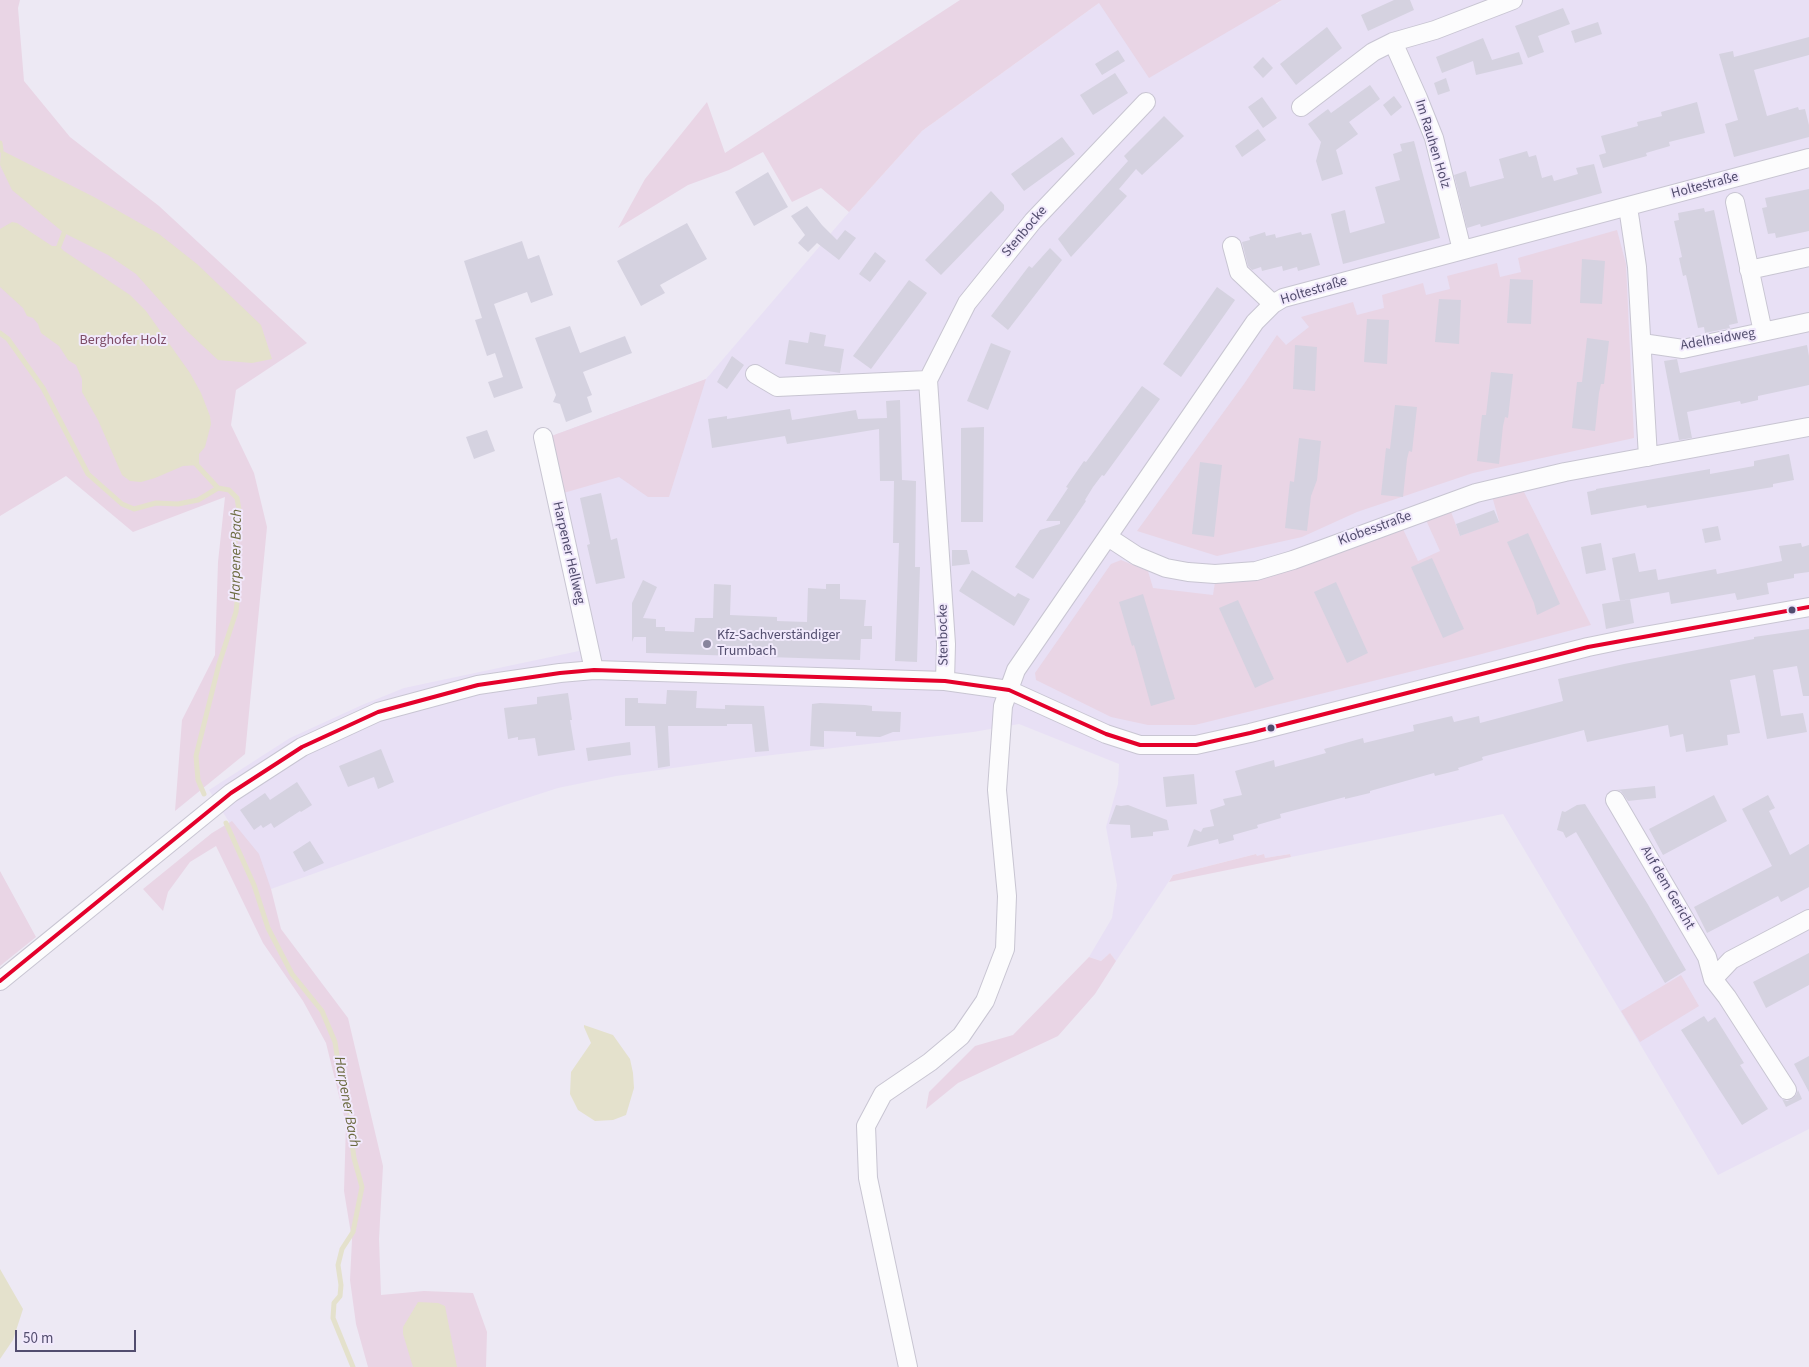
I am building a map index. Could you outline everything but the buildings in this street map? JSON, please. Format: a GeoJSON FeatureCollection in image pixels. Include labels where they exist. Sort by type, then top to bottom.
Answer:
{"type":"FeatureCollection","features":[{"type":"Feature","properties":{"kind":"street"},"geometry":{"type":"LineString","coordinates":[[1301,107],[1373,52],[1393,42],[1435,30],[1514,0]]}},
{"type":"Feature","properties":{"kind":"street","name":"Im Rauhen Holz"},"geometry":{"type":"LineString","coordinates":[[1393,42],[1434,138],[1462,250]]}},
{"type":"Feature","properties":{"kind":"street","name":"Stenbocke"},"geometry":{"type":"LineString","coordinates":[[945,681],[946,644],[928,380],[967,303],[1033,221],[1146,102]]}},
{"type":"Feature","properties":{"kind":"street","name":"Holtestraße"},"geometry":{"type":"LineString","coordinates":[[908,1367],[868,1178],[866,1126],[883,1094],[930,1062],[961,1036],[986,1001],[1005,949],[1007,896],[997,790],[1003,706],[1016,670],[1255,322],[1273,304],[1283,298],[1809,158]]}},
{"type":"Feature","properties":{"kind":"street","name":"Adelheidweg"},"geometry":{"type":"LineString","coordinates":[[1735,202],[1763,332]]}},
{"type":"Feature","properties":{"kind":"street"},"geometry":{"type":"LineString","coordinates":[[1628,207],[1637,267],[1648,457]]}},
{"type":"Feature","properties":{"kind":"street"},"geometry":{"type":"LineString","coordinates":[[1232,246],[1239,272],[1273,304]]}},
{"type":"Feature","properties":{"kind":"street"},"geometry":{"type":"LineString","coordinates":[[1750,270],[1809,257]]}},
{"type":"Feature","properties":{"kind":"street","name":"Adelheidweg"},"geometry":{"type":"LineString","coordinates":[[1642,343],[1682,349],[1809,322]]}},
{"type":"Feature","properties":{"kind":"street"},"geometry":{"type":"LineString","coordinates":[[755,374],[777,387],[928,380]]}},
{"type":"Feature","properties":{"kind":"street","name":"Klobesstraße"},"geometry":{"type":"LineString","coordinates":[[1108,537],[1137,556],[1166,568],[1215,574],[1256,571],[1293,560],[1469,495],[1565,472],[1808,427]]}},
{"type":"Feature","properties":{"kind":"street","name":"Harpener Hellweg"},"geometry":{"type":"LineString","coordinates":[[542,437],[594,670]]}},
{"type":"Feature","properties":{"kind":"street"},"geometry":{"type":"LineString","coordinates":[[0,981],[231,794],[302,747],[378,712],[478,685],[594,670],[945,681],[1009,690],[1106,734],[1140,745],[1196,746],[1608,643],[1809,606]]}},
{"type":"Feature","properties":{"kind":"street","name":"Auf dem Gericht"},"geometry":{"type":"LineString","coordinates":[[1615,800],[1707,957],[1713,979],[1727,997],[1787,1090]]}},
{"type":"Feature","properties":{"kind":"street"},"geometry":{"type":"LineString","coordinates":[[1713,979],[1731,960],[1809,919]]}},
{"type":"Feature","properties":{"kind":"shaded area"},"geometry":{"type":"Polygon","coordinates":[[[1282,0],[1809,0],[1809,1129],[1718,1175],[1503,814],[1291,857],[1290,854],[1265,858],[1256,854],[1173,875],[1116,961],[1110,953],[1101,961],[1089,957],[1112,918],[1117,885],[1106,827],[1118,784],[1119,764],[1019,724],[973,732],[737,759],[616,776],[558,788],[505,805],[271,889],[209,790],[290,738],[404,688],[579,651],[538,441],[706,379],[849,212],[922,131],[1099,3],[1277,4],[1282,0]]]}},
{"type":"Feature","properties":{"kind":"shaded area"},"geometry":{"type":"Polygon","coordinates":[[[1,150],[94,197],[159,234],[197,264],[261,325],[272,359],[252,363],[218,360],[187,331],[136,274],[108,255],[64,233],[12,190],[0,165],[1,150]]]}},
{"type":"Feature","properties":{"kind":"shaded area"},"geometry":{"type":"Polygon","coordinates":[[[12,222],[17,223],[52,246],[59,246],[130,295],[146,311],[190,373],[201,393],[210,416],[211,424],[205,447],[199,454],[199,465],[183,466],[141,482],[130,481],[122,475],[98,420],[82,392],[82,379],[76,365],[68,360],[59,346],[41,333],[38,324],[33,318],[27,316],[23,308],[0,287],[0,229],[12,222]]]}},
{"type":"Feature","properties":{"kind":"shaded area"},"geometry":{"type":"Polygon","coordinates":[[[584,1025],[613,1035],[630,1059],[634,1088],[626,1115],[613,1120],[595,1121],[578,1110],[570,1094],[571,1072],[591,1043],[584,1025]]]}},
{"type":"Feature","properties":{"kind":"shaded area"},"geometry":{"type":"Polygon","coordinates":[[[0,1269],[23,1309],[13,1340],[0,1359],[0,1269]]]}},
{"type":"Feature","properties":{"kind":"shaded area"},"geometry":{"type":"Polygon","coordinates":[[[418,1302],[438,1303],[445,1306],[457,1367],[413,1367],[403,1334],[403,1327],[418,1302]]]}},
{"type":"Feature","properties":{"kind":"green space","name":"Berghofer Holz"},"geometry":{"type":"Polygon","coordinates":[[[0,0],[20,0],[18,8],[24,81],[70,137],[159,206],[307,343],[236,390],[231,425],[254,473],[267,527],[245,754],[175,811],[182,720],[215,655],[218,562],[225,497],[133,532],[66,476],[0,516],[0,0]]]}},
{"type":"Feature","properties":{"kind":"green space"},"geometry":{"type":"Polygon","coordinates":[[[960,0],[1282,0],[1149,78],[1099,3],[922,131],[849,212],[821,188],[792,202],[763,152],[729,170],[688,185],[618,228],[645,179],[707,102],[725,153],[960,0]]]}},
{"type":"Feature","properties":{"kind":"green space"},"geometry":{"type":"Polygon","coordinates":[[[1617,230],[1626,264],[1634,438],[1473,473],[1357,512],[1302,537],[1217,556],[1137,531],[1244,384],[1277,335],[1286,345],[1309,327],[1301,317],[1353,302],[1357,315],[1384,308],[1382,295],[1423,283],[1426,295],[1450,289],[1447,276],[1497,263],[1500,277],[1521,272],[1518,258],[1617,230]]]}},
{"type":"Feature","properties":{"kind":"green space"},"geometry":{"type":"Polygon","coordinates":[[[706,379],[669,497],[648,497],[619,477],[560,494],[546,438],[706,379]]]}},
{"type":"Feature","properties":{"kind":"green space"},"geometry":{"type":"Polygon","coordinates":[[[1521,486],[1591,625],[1195,725],[1148,725],[1111,717],[1036,680],[1035,673],[1111,564],[1121,560],[1148,571],[1153,588],[1213,595],[1215,582],[1270,576],[1403,529],[1418,561],[1440,551],[1426,520],[1450,509],[1460,536],[1499,521],[1492,496],[1521,486]]]}},
{"type":"Feature","properties":{"kind":"green space"},"geometry":{"type":"Polygon","coordinates":[[[232,821],[259,854],[271,889],[281,929],[348,1018],[383,1166],[379,1239],[381,1295],[424,1291],[473,1293],[487,1332],[486,1367],[368,1367],[356,1324],[350,1280],[352,1240],[344,1191],[346,1124],[326,1043],[303,1001],[263,943],[216,846],[190,862],[168,892],[163,911],[143,889],[212,833],[232,821]]]}},
{"type":"Feature","properties":{"kind":"green space"},"geometry":{"type":"Polygon","coordinates":[[[1256,854],[1257,856],[1264,854],[1265,858],[1290,854],[1291,857],[1169,882],[1173,875],[1256,854]]]}},
{"type":"Feature","properties":{"kind":"green space"},"geometry":{"type":"Polygon","coordinates":[[[0,871],[36,937],[0,966],[0,871]]]}},
{"type":"Feature","properties":{"kind":"green space"},"geometry":{"type":"Polygon","coordinates":[[[1110,953],[1116,961],[1095,994],[1058,1036],[958,1083],[926,1109],[929,1092],[975,1046],[1013,1035],[1089,957],[1101,961],[1110,953]]]}},
{"type":"Feature","properties":{"kind":"green space"},"geometry":{"type":"Polygon","coordinates":[[[1681,975],[1699,1006],[1640,1042],[1621,1011],[1681,975]]]}},
{"type":"Feature","properties":{"kind":"waterway"},"geometry":{"type":"LineString","coordinates":[[0,143],[1,150]]}},
{"type":"Feature","properties":{"kind":"waterway"},"geometry":{"type":"LineString","coordinates":[[59,246],[64,233]]}},
{"type":"Feature","properties":{"kind":"waterway","name":"Harpener Bach"},"geometry":{"type":"LineString","coordinates":[[0,333],[8,339],[43,388],[88,474],[122,504],[134,509],[156,503],[178,504],[198,500],[218,488],[229,490],[237,498],[239,510],[235,543],[235,575],[238,593],[236,612],[219,664],[196,756],[198,780],[204,794]]}},
{"type":"Feature","properties":{"kind":"waterway"},"geometry":{"type":"LineString","coordinates":[[194,462],[218,488]]}},
{"type":"Feature","properties":{"kind":"waterway","name":"Harpener Bach"},"geometry":{"type":"LineString","coordinates":[[226,823],[254,885],[268,928],[292,974],[322,1011],[335,1042],[338,1062],[350,1108],[350,1128],[354,1158],[362,1187],[353,1232],[342,1249],[338,1265],[341,1285],[340,1296],[334,1303],[333,1318],[353,1367]]}},
{"type":"Feature","properties":{"kind":"transit line"},"geometry":{"type":"LineString","coordinates":[[0,981],[231,793],[302,747],[378,712],[478,685],[594,670],[945,681],[1009,690],[1106,734],[1140,745],[1196,745],[1588,647],[1809,607]]}},
{"type":"Feature","properties":{"kind":"place","name":"Kfz-Sachverständiger Trumbach"},"geometry":{"type":"Point","coordinates":[707,644]}}]}
